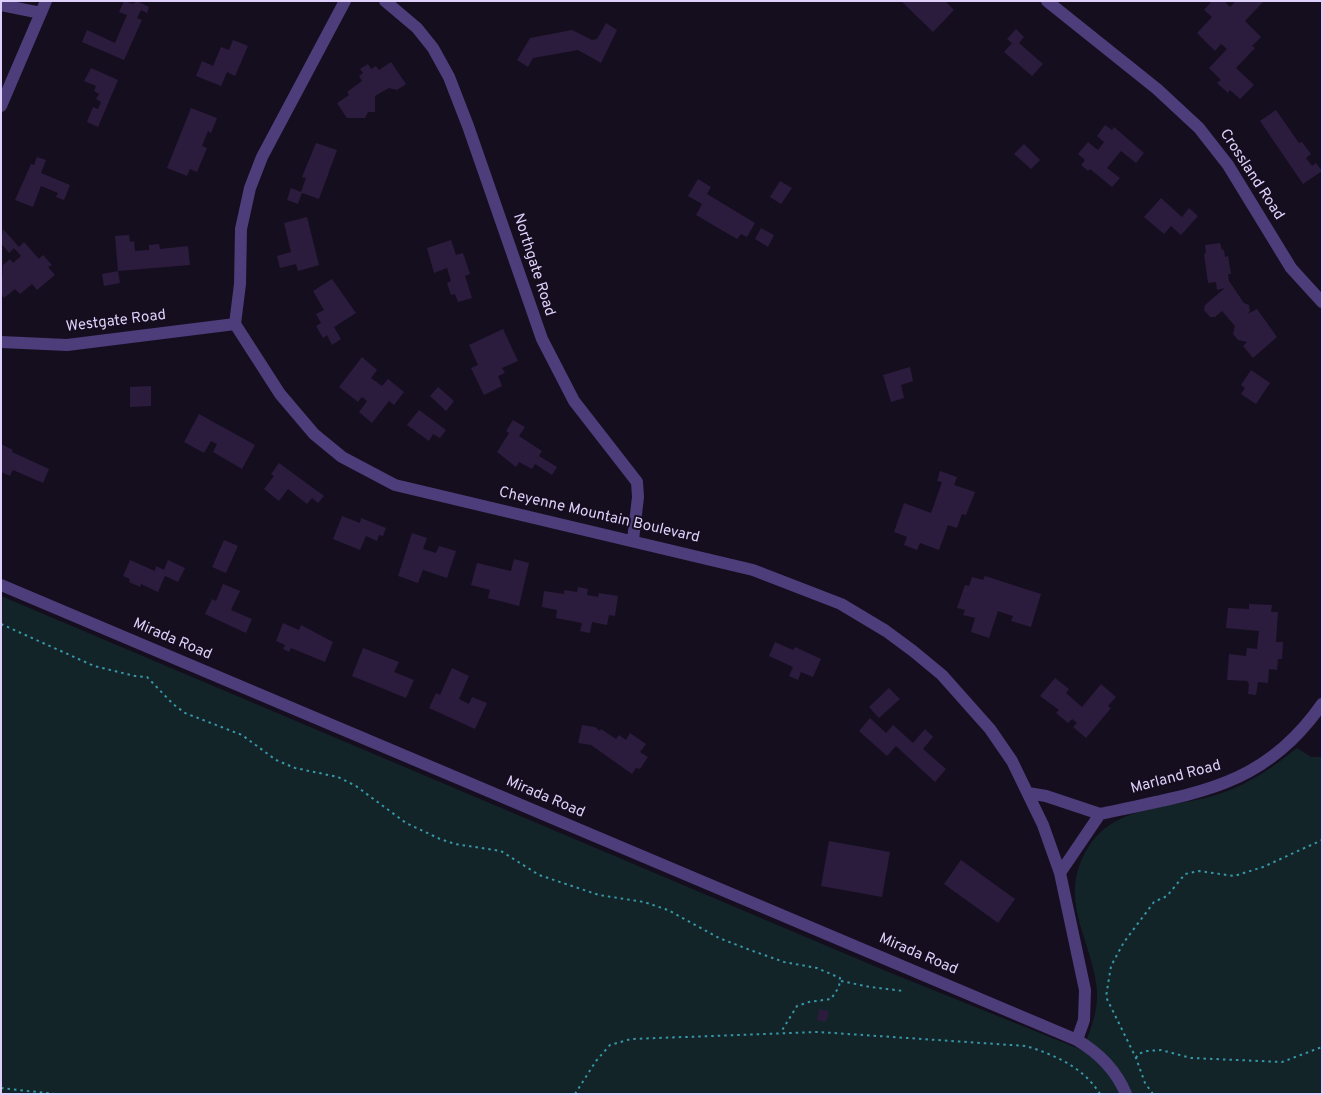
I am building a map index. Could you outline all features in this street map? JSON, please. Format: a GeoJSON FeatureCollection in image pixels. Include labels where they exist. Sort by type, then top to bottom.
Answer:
{"type":"FeatureCollection","features":[{"type":"Feature","properties":{"kind":"street"},"geometry":{"type":"LineString","coordinates":[[235,324],[240,284],[241,228],[250,188],[262,157],[346,1]]}},
{"type":"Feature","properties":{"kind":"street","name":"Northgate Road"},"geometry":{"type":"LineString","coordinates":[[385,1],[417,28],[432,48],[449,78],[472,135],[542,339],[574,401],[637,482],[638,496],[633,540]]}},
{"type":"Feature","properties":{"kind":"street","name":"Crossland Road"},"geometry":{"type":"LineString","coordinates":[[1047,1],[1157,88],[1199,128],[1228,165],[1292,268],[1322,302]]}},
{"type":"Feature","properties":{"kind":"street"},"geometry":{"type":"LineString","coordinates":[[1,5],[44,7],[1,106]]}},
{"type":"Feature","properties":{"kind":"street","name":"Westgate Road"},"geometry":{"type":"LineString","coordinates":[[1,342],[68,345],[235,324]]}},
{"type":"Feature","properties":{"kind":"street","name":"Cheyenne Mountain Boulevard"},"geometry":{"type":"LineString","coordinates":[[235,324],[296,415],[327,444],[361,469],[395,485],[412,490],[729,563],[784,580],[841,604],[878,626],[942,675],[965,699],[995,737],[1028,793],[1052,848],[1060,873],[1085,990],[1084,1020],[1077,1040]]}},
{"type":"Feature","properties":{"kind":"street","name":"Mirada Road"},"geometry":{"type":"LineString","coordinates":[[1,585],[1077,1040],[1098,1054],[1121,1082],[1126,1094]]}},
{"type":"Feature","properties":{"kind":"street","name":"Marland Road"},"geometry":{"type":"LineString","coordinates":[[1100,814],[1202,791],[1248,774],[1288,745],[1322,704]]}},
{"type":"Feature","properties":{"kind":"street"},"geometry":{"type":"LineString","coordinates":[[1028,793],[1046,796],[1100,814],[1060,873]]}},
{"type":"Feature","properties":{"kind":"path"},"geometry":{"type":"LineString","coordinates":[[1,624],[94,666],[147,677],[173,704],[185,713],[242,735],[276,760],[295,768],[338,777],[356,786],[406,823],[440,839],[455,844],[501,852],[539,875],[599,896],[644,902],[668,910],[719,938],[784,962],[817,968],[835,974],[841,981],[904,990]]}},
{"type":"Feature","properties":{"kind":"path"},"geometry":{"type":"LineString","coordinates":[[1153,1094],[1145,1083],[1136,1058],[1106,997],[1111,966],[1124,942],[1154,902],[1167,896],[1185,874],[1199,871],[1234,876],[1263,867],[1322,840]]}},
{"type":"Feature","properties":{"kind":"path"},"geometry":{"type":"LineString","coordinates":[[781,1032],[797,1006],[808,1002],[831,999],[841,981]]}},
{"type":"Feature","properties":{"kind":"path"},"geometry":{"type":"LineString","coordinates":[[575,1094],[596,1061],[610,1045],[631,1039],[781,1032],[846,1033],[1026,1046],[1046,1052],[1074,1066],[1100,1094]]}},
{"type":"Feature","properties":{"kind":"path"},"geometry":{"type":"LineString","coordinates":[[1136,1058],[1138,1054],[1147,1051],[1161,1050],[1191,1058],[1282,1062],[1322,1046]]}},
{"type":"Feature","properties":{"kind":"path"},"geometry":{"type":"LineString","coordinates":[[1,1088],[55,1094]]}},
{"type":"Feature","properties":{"kind":"shaded area"},"geometry":{"type":"Polygon","coordinates":[[[1,596],[886,971],[1082,1050],[1093,1022],[1097,992],[1095,977],[1078,915],[1075,885],[1078,870],[1088,848],[1101,832],[1118,820],[1136,813],[1198,800],[1230,790],[1260,775],[1297,748],[1311,757],[1322,757],[1322,1094],[1,1094],[1,596]]]}},
{"type":"Feature","properties":{"kind":"building"},"geometry":{"type":"Polygon","coordinates":[[[124,1],[133,4],[137,1],[149,7],[147,13],[141,10],[137,18],[142,20],[124,60],[82,42],[87,30],[115,43],[127,15],[119,12],[124,1]]]}},
{"type":"Feature","properties":{"kind":"building"},"geometry":{"type":"Polygon","coordinates":[[[901,1],[945,1],[954,10],[933,32],[901,1]]]}},
{"type":"Feature","properties":{"kind":"building"},"geometry":{"type":"Polygon","coordinates":[[[1212,1],[1224,1],[1230,7],[1236,1],[1264,1],[1245,21],[1261,37],[1252,46],[1255,48],[1236,68],[1254,85],[1240,99],[1230,90],[1228,93],[1217,83],[1221,80],[1209,68],[1227,49],[1221,44],[1215,51],[1197,33],[1212,17],[1204,10],[1212,1]]]}},
{"type":"Feature","properties":{"kind":"building"},"geometry":{"type":"Polygon","coordinates":[[[606,23],[617,30],[601,63],[578,50],[533,58],[528,67],[517,60],[530,38],[572,30],[592,40],[597,39],[606,23]]]}},
{"type":"Feature","properties":{"kind":"building"},"geometry":{"type":"Polygon","coordinates":[[[1016,29],[1024,37],[1019,43],[1043,64],[1032,76],[1004,52],[1012,43],[1007,39],[1016,29]]]}},
{"type":"Feature","properties":{"kind":"building"},"geometry":{"type":"Polygon","coordinates":[[[233,40],[248,46],[235,76],[227,72],[221,86],[196,76],[202,61],[213,66],[221,47],[229,50],[233,40]]]}},
{"type":"Feature","properties":{"kind":"building"},"geometry":{"type":"Polygon","coordinates":[[[391,62],[406,84],[397,90],[389,88],[375,96],[375,112],[368,112],[365,118],[347,118],[337,103],[349,95],[347,92],[362,81],[359,76],[363,73],[360,69],[368,64],[371,69],[376,66],[379,70],[391,62]]]}},
{"type":"Feature","properties":{"kind":"building"},"geometry":{"type":"Polygon","coordinates":[[[91,68],[118,80],[98,127],[87,122],[93,107],[98,109],[101,102],[96,99],[99,94],[94,91],[96,86],[84,81],[91,68]]]}},
{"type":"Feature","properties":{"kind":"building"},"geometry":{"type":"Polygon","coordinates":[[[191,108],[217,118],[211,133],[208,131],[202,146],[207,148],[197,172],[190,169],[187,176],[167,168],[191,108]]]}},
{"type":"Feature","properties":{"kind":"building"},"geometry":{"type":"Polygon","coordinates":[[[1276,110],[1299,143],[1302,142],[1311,154],[1306,158],[1312,166],[1316,163],[1322,171],[1303,184],[1260,121],[1276,110]]]}},
{"type":"Feature","properties":{"kind":"building"},"geometry":{"type":"Polygon","coordinates":[[[1105,125],[1112,130],[1114,127],[1144,153],[1136,163],[1121,151],[1107,168],[1120,178],[1112,187],[1090,169],[1088,171],[1081,165],[1085,160],[1078,154],[1088,142],[1098,150],[1104,142],[1097,136],[1105,125]]]}},
{"type":"Feature","properties":{"kind":"building"},"geometry":{"type":"Polygon","coordinates":[[[316,143],[337,150],[319,199],[302,193],[298,204],[287,200],[291,188],[301,192],[306,178],[302,177],[316,143]]]}},
{"type":"Feature","properties":{"kind":"building"},"geometry":{"type":"Polygon","coordinates":[[[1024,144],[1040,160],[1031,169],[1014,154],[1024,144]]]}},
{"type":"Feature","properties":{"kind":"building"},"geometry":{"type":"Polygon","coordinates":[[[37,157],[46,160],[41,173],[70,185],[64,200],[56,197],[58,193],[41,186],[33,207],[15,200],[31,164],[34,165],[37,157]]]}},
{"type":"Feature","properties":{"kind":"building"},"geometry":{"type":"Polygon","coordinates":[[[698,179],[711,187],[707,194],[755,223],[747,237],[741,234],[737,239],[696,215],[702,204],[688,196],[698,179]]]}},
{"type":"Feature","properties":{"kind":"building"},"geometry":{"type":"Polygon","coordinates":[[[780,181],[792,188],[781,204],[770,197],[780,181]]]}},
{"type":"Feature","properties":{"kind":"building"},"geometry":{"type":"Polygon","coordinates":[[[1161,198],[1182,217],[1189,208],[1198,216],[1181,235],[1171,226],[1164,234],[1144,217],[1161,198]]]}},
{"type":"Feature","properties":{"kind":"building"},"geometry":{"type":"Polygon","coordinates":[[[307,217],[319,265],[298,271],[296,264],[280,268],[277,256],[291,252],[284,223],[307,217]]]}},
{"type":"Feature","properties":{"kind":"building"},"geometry":{"type":"Polygon","coordinates":[[[761,228],[774,235],[768,247],[755,239],[761,228]]]}},
{"type":"Feature","properties":{"kind":"building"},"geometry":{"type":"Polygon","coordinates":[[[3,229],[19,247],[24,242],[39,259],[43,255],[52,265],[48,267],[55,275],[37,290],[32,284],[20,294],[15,289],[4,298],[1,294],[3,265],[10,259],[13,263],[21,256],[14,248],[9,253],[1,243],[3,229]]]}},
{"type":"Feature","properties":{"kind":"building"},"geometry":{"type":"Polygon","coordinates":[[[129,235],[130,242],[134,241],[135,251],[149,250],[149,245],[159,244],[160,249],[188,246],[190,265],[118,271],[115,236],[129,235]]]}},
{"type":"Feature","properties":{"kind":"building"},"geometry":{"type":"Polygon","coordinates":[[[451,240],[456,255],[463,253],[470,274],[465,276],[472,298],[458,302],[455,294],[451,295],[447,283],[451,281],[447,268],[434,273],[427,248],[451,240]]]}},
{"type":"Feature","properties":{"kind":"building"},"geometry":{"type":"Polygon","coordinates":[[[1220,243],[1225,257],[1228,256],[1231,274],[1228,274],[1229,281],[1244,303],[1249,305],[1250,311],[1247,314],[1257,309],[1277,337],[1253,358],[1243,346],[1247,342],[1238,340],[1233,334],[1235,326],[1222,311],[1215,317],[1210,317],[1204,310],[1205,305],[1225,288],[1217,290],[1216,282],[1208,283],[1204,254],[1206,253],[1205,245],[1220,243]]]}},
{"type":"Feature","properties":{"kind":"building"},"geometry":{"type":"Polygon","coordinates":[[[118,271],[120,283],[104,286],[102,274],[118,271]]]}},
{"type":"Feature","properties":{"kind":"building"},"geometry":{"type":"Polygon","coordinates":[[[332,279],[356,313],[334,327],[341,339],[332,345],[327,335],[323,338],[316,326],[321,323],[316,314],[324,310],[313,291],[332,279]]]}},
{"type":"Feature","properties":{"kind":"building"},"geometry":{"type":"Polygon","coordinates":[[[503,329],[518,361],[502,368],[505,373],[498,376],[502,386],[484,395],[471,368],[478,365],[469,345],[503,329]]]}},
{"type":"Feature","properties":{"kind":"building"},"geometry":{"type":"Polygon","coordinates":[[[362,357],[377,370],[371,378],[382,386],[388,379],[404,392],[394,405],[389,401],[372,423],[359,412],[367,401],[362,397],[358,402],[339,387],[362,357]]]}},
{"type":"Feature","properties":{"kind":"building"},"geometry":{"type":"Polygon","coordinates":[[[910,367],[913,381],[901,385],[904,398],[891,402],[883,375],[910,367]]]}},
{"type":"Feature","properties":{"kind":"building"},"geometry":{"type":"Polygon","coordinates":[[[1251,370],[1270,383],[1256,404],[1241,394],[1245,388],[1241,385],[1251,370]]]}},
{"type":"Feature","properties":{"kind":"building"},"geometry":{"type":"Polygon","coordinates":[[[151,386],[151,406],[130,407],[130,387],[151,386]]]}},
{"type":"Feature","properties":{"kind":"building"},"geometry":{"type":"Polygon","coordinates":[[[438,387],[454,401],[446,411],[430,396],[438,387]]]}},
{"type":"Feature","properties":{"kind":"building"},"geometry":{"type":"Polygon","coordinates":[[[419,410],[446,430],[440,438],[433,434],[429,441],[407,425],[419,410]]]}},
{"type":"Feature","properties":{"kind":"building"},"geometry":{"type":"Polygon","coordinates":[[[199,414],[255,445],[242,469],[213,452],[217,444],[211,441],[204,453],[184,442],[199,414]]]}},
{"type":"Feature","properties":{"kind":"building"},"geometry":{"type":"Polygon","coordinates":[[[513,420],[525,427],[519,436],[542,451],[539,456],[557,467],[552,475],[535,464],[532,469],[519,462],[516,467],[497,452],[509,433],[506,431],[513,420]]]}},
{"type":"Feature","properties":{"kind":"building"},"geometry":{"type":"Polygon","coordinates":[[[1,444],[13,450],[12,452],[49,469],[43,483],[13,470],[10,476],[1,472],[1,444]]]}},
{"type":"Feature","properties":{"kind":"building"},"geometry":{"type":"Polygon","coordinates":[[[279,463],[324,496],[318,503],[312,498],[307,504],[288,489],[279,501],[264,489],[274,476],[271,474],[279,463]]]}},
{"type":"Feature","properties":{"kind":"building"},"geometry":{"type":"Polygon","coordinates":[[[940,471],[957,477],[954,485],[975,492],[966,515],[962,514],[957,528],[948,525],[939,550],[920,543],[917,550],[904,545],[907,537],[894,532],[904,503],[931,513],[942,482],[937,481],[940,471]]]}},
{"type":"Feature","properties":{"kind":"building"},"geometry":{"type":"Polygon","coordinates":[[[342,516],[360,523],[361,518],[386,528],[383,536],[379,535],[377,541],[366,536],[360,550],[333,539],[342,516]]]}},
{"type":"Feature","properties":{"kind":"building"},"geometry":{"type":"Polygon","coordinates":[[[412,533],[427,538],[423,549],[436,553],[439,546],[456,551],[447,578],[423,570],[418,583],[398,576],[412,533]]]}},
{"type":"Feature","properties":{"kind":"building"},"geometry":{"type":"Polygon","coordinates":[[[224,540],[238,546],[226,573],[212,567],[224,540]]]}},
{"type":"Feature","properties":{"kind":"building"},"geometry":{"type":"Polygon","coordinates":[[[514,559],[529,563],[519,606],[488,598],[490,590],[471,585],[477,563],[511,571],[514,559]]]}},
{"type":"Feature","properties":{"kind":"building"},"geometry":{"type":"Polygon","coordinates":[[[130,560],[155,571],[156,566],[164,570],[168,560],[185,568],[178,582],[165,576],[158,592],[141,584],[140,587],[129,582],[130,579],[123,576],[130,560]]]}},
{"type":"Feature","properties":{"kind":"building"},"geometry":{"type":"Polygon","coordinates":[[[985,576],[1041,594],[1031,627],[1011,621],[1013,616],[998,611],[989,638],[971,632],[975,618],[963,615],[965,610],[957,608],[965,585],[969,586],[972,577],[983,580],[985,576]]]}},
{"type":"Feature","properties":{"kind":"building"},"geometry":{"type":"Polygon","coordinates":[[[223,584],[240,591],[231,610],[252,619],[246,633],[205,614],[212,599],[216,601],[223,584]]]}},
{"type":"Feature","properties":{"kind":"building"},"geometry":{"type":"Polygon","coordinates":[[[578,587],[588,589],[587,595],[598,597],[599,593],[618,596],[615,616],[609,615],[607,625],[592,622],[590,633],[580,631],[582,623],[556,618],[557,610],[542,607],[544,591],[564,594],[564,590],[577,592],[578,587]]]}},
{"type":"Feature","properties":{"kind":"building"},"geometry":{"type":"Polygon","coordinates":[[[1249,604],[1272,605],[1271,612],[1278,612],[1276,642],[1283,642],[1282,659],[1278,659],[1277,670],[1269,669],[1268,683],[1258,682],[1256,695],[1248,694],[1249,684],[1247,681],[1227,680],[1229,654],[1246,656],[1247,648],[1257,649],[1259,631],[1226,628],[1228,608],[1249,609],[1249,604]]]}},
{"type":"Feature","properties":{"kind":"building"},"geometry":{"type":"Polygon","coordinates":[[[283,623],[299,630],[301,625],[333,642],[325,662],[291,648],[289,652],[283,649],[285,645],[276,641],[283,623]]]}},
{"type":"Feature","properties":{"kind":"building"},"geometry":{"type":"Polygon","coordinates":[[[775,642],[793,650],[795,647],[821,659],[813,677],[801,672],[798,680],[789,676],[793,667],[769,656],[775,642]]]}},
{"type":"Feature","properties":{"kind":"building"},"geometry":{"type":"Polygon","coordinates":[[[363,648],[399,662],[394,672],[414,680],[406,698],[352,676],[363,648]]]}},
{"type":"Feature","properties":{"kind":"building"},"geometry":{"type":"Polygon","coordinates":[[[452,668],[469,676],[459,699],[469,704],[472,697],[487,703],[475,729],[429,708],[436,693],[440,695],[452,668]]]}},
{"type":"Feature","properties":{"kind":"building"},"geometry":{"type":"Polygon","coordinates":[[[1055,678],[1069,689],[1066,693],[1082,707],[1101,684],[1116,697],[1108,706],[1111,708],[1086,738],[1073,727],[1077,723],[1072,719],[1068,723],[1056,713],[1059,710],[1040,696],[1055,678]]]}},
{"type":"Feature","properties":{"kind":"building"},"geometry":{"type":"Polygon","coordinates":[[[889,688],[900,699],[879,718],[869,707],[889,688]]]}},
{"type":"Feature","properties":{"kind":"building"},"geometry":{"type":"Polygon","coordinates":[[[870,718],[886,733],[893,725],[913,743],[925,729],[933,737],[923,749],[946,769],[935,782],[896,746],[887,756],[859,731],[870,718]]]}},
{"type":"Feature","properties":{"kind":"building"},"geometry":{"type":"Polygon","coordinates":[[[582,725],[595,727],[600,731],[601,729],[616,739],[619,735],[626,740],[630,733],[646,744],[640,752],[648,757],[640,769],[636,768],[632,774],[591,745],[578,743],[582,725]]]}},
{"type":"Feature","properties":{"kind":"building"},"geometry":{"type":"Polygon","coordinates":[[[829,841],[890,852],[882,897],[821,886],[829,841]]]}},
{"type":"Feature","properties":{"kind":"building"},"geometry":{"type":"Polygon","coordinates":[[[961,860],[1015,899],[998,923],[944,884],[961,860]]]}},
{"type":"Feature","properties":{"kind":"building"},"geometry":{"type":"Polygon","coordinates":[[[819,1009],[829,1011],[826,1022],[817,1020],[819,1009]]]}}]}
